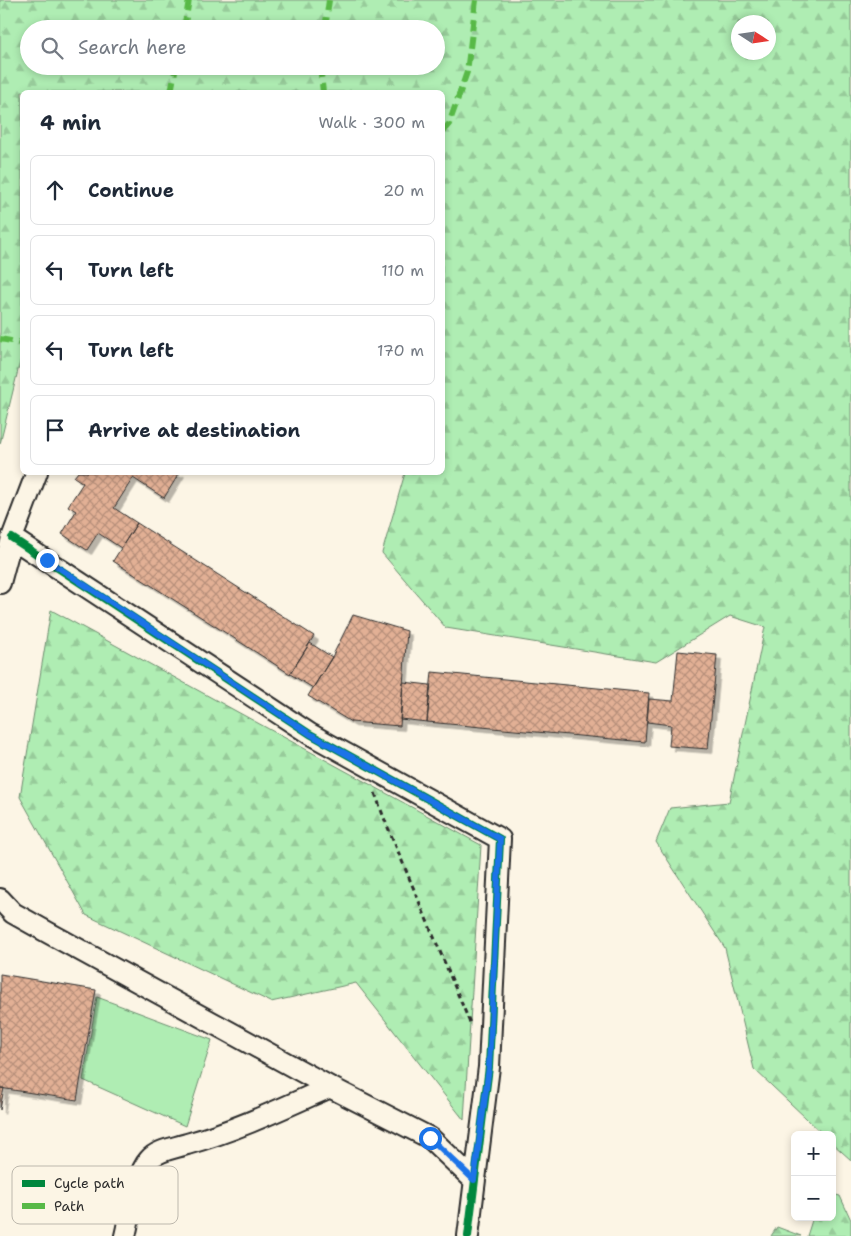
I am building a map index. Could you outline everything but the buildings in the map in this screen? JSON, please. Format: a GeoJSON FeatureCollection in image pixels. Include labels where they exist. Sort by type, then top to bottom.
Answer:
{"type":"FeatureCollection","features":[{"type":"Feature","properties":{"kind":"street"},"geometry":{"type":"LineString","coordinates":[[0,583],[12,538],[36,475]]}},
{"type":"Feature","properties":{"kind":"street"},"geometry":{"type":"LineString","coordinates":[[12,538],[310,734],[500,839],[489,1067],[468,1236]]}},
{"type":"Feature","properties":{"kind":"street"},"geometry":{"type":"LineString","coordinates":[[4,907],[330,1087],[430,1138],[474,1180]]}},
{"type":"Feature","properties":{"kind":"street"},"geometry":{"type":"LineString","coordinates":[[144,1166],[151,1158],[162,1152],[207,1139],[330,1087]]}},
{"type":"Feature","properties":{"kind":"path"},"geometry":{"type":"LineString","coordinates":[[384,818],[474,1032]]}},
{"type":"Feature","properties":{"kind":"green space"},"geometry":{"type":"Polygon","coordinates":[[[0,0],[851,0],[851,1160],[836,1147],[836,1131],[820,1131],[754,1069],[725,948],[656,842],[670,808],[729,802],[765,627],[730,616],[656,662],[446,628],[382,553],[404,475],[445,475],[445,90],[20,90],[20,362],[0,444],[0,0]]]}},
{"type":"Feature","properties":{"kind":"green space"},"geometry":{"type":"Polygon","coordinates":[[[51,610],[481,845],[464,1120],[356,983],[271,1002],[86,915],[20,797],[51,610]]]}},
{"type":"Feature","properties":{"kind":"green space"},"geometry":{"type":"Polygon","coordinates":[[[97,997],[212,1040],[185,1126],[83,1080],[97,997]]]}},
{"type":"Feature","properties":{"kind":"green space"},"geometry":{"type":"Polygon","coordinates":[[[836,1195],[840,1196],[851,1220],[851,1236],[807,1236],[812,1221],[836,1221],[836,1195]]]}},
{"type":"Feature","properties":{"kind":"green space"},"geometry":{"type":"Polygon","coordinates":[[[777,1227],[801,1236],[771,1236],[777,1227]]]}},
{"type":"Feature","properties":{"kind":"marked path"},"geometry":{"type":"LineString","coordinates":[[186,20],[189,0]]}},
{"type":"Feature","properties":{"kind":"marked path"},"geometry":{"type":"LineString","coordinates":[[326,20],[329,0]]}},
{"type":"Feature","properties":{"kind":"marked path"},"geometry":{"type":"LineString","coordinates":[[445,129],[449,124],[467,72],[476,0]]}},
{"type":"Feature","properties":{"kind":"marked path"},"geometry":{"type":"LineString","coordinates":[[171,90],[174,75]]}},
{"type":"Feature","properties":{"kind":"marked path"},"geometry":{"type":"LineString","coordinates":[[321,75],[323,90]]}},
{"type":"Feature","properties":{"kind":"marked path"},"geometry":{"type":"LineString","coordinates":[[0,339],[20,343]]}},
{"type":"Feature","properties":{"kind":"cycle path"},"geometry":{"type":"LineString","coordinates":[[12,538],[310,734],[500,839],[489,1067],[468,1236]]}},
{"type":"Feature","properties":{"kind":"route"},"geometry":{"type":"LineString","coordinates":[[47,560],[310,734],[500,839],[489,1067],[474,1180],[430,1138]]}}]}
